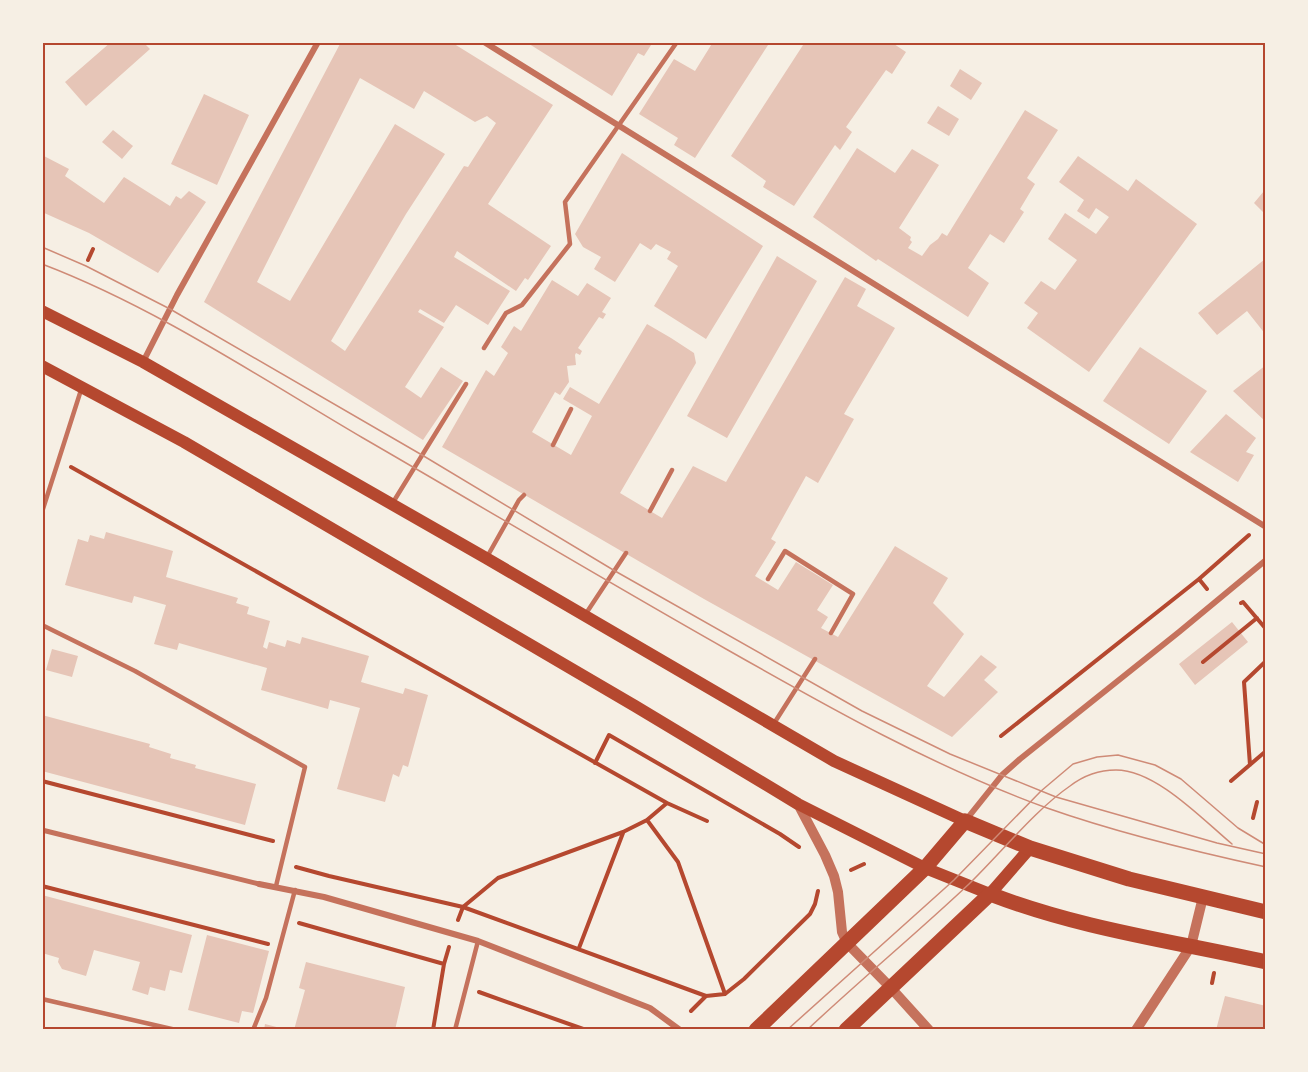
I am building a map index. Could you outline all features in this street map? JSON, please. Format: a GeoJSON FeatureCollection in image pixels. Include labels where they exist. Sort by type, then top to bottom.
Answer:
{"type":"FeatureCollection","features":[{"type":"Feature","properties":{"kind":"main road"},"geometry":{"type":"LineString","coordinates":[[42,311],[143,362],[834,760],[965,821],[1030,848],[1129,879],[1266,912]]}},
{"type":"Feature","properties":{"kind":"main road"},"geometry":{"type":"LineString","coordinates":[[42,366],[184,442],[798,804],[925,868],[1061,919],[1266,962]]}},
{"type":"Feature","properties":{"kind":"main road"},"geometry":{"type":"LineString","coordinates":[[756,1030],[925,868],[965,821]]}},
{"type":"Feature","properties":{"kind":"main road"},"geometry":{"type":"LineString","coordinates":[[846,1030],[990,894],[1030,848]]}},
{"type":"Feature","properties":{"kind":"street"},"geometry":{"type":"LineString","coordinates":[[143,362],[177,295],[318,42]]}},
{"type":"Feature","properties":{"kind":"street"},"geometry":{"type":"LineString","coordinates":[[484,42],[1264,526]]}},
{"type":"Feature","properties":{"kind":"street"},"geometry":{"type":"LineString","coordinates":[[965,821],[1002,776],[1020,759],[1170,640],[1266,560]]}},
{"type":"Feature","properties":{"kind":"street"},"geometry":{"type":"LineString","coordinates":[[798,804],[834,876],[842,932],[847,943],[929,1030]]}},
{"type":"Feature","properties":{"kind":"street"},"geometry":{"type":"LineString","coordinates":[[42,830],[259,884],[295,890],[454,932],[650,1008],[680,1030]]}},
{"type":"Feature","properties":{"kind":"street"},"geometry":{"type":"LineString","coordinates":[[1136,1030],[1191,946],[1203,897]]}},
{"type":"Feature","properties":{"kind":"lane"},"geometry":{"type":"LineString","coordinates":[[484,348],[506,313],[522,305],[570,244],[565,202],[677,42]]}},
{"type":"Feature","properties":{"kind":"lane"},"geometry":{"type":"LineString","coordinates":[[392,504],[466,384]]}},
{"type":"Feature","properties":{"kind":"lane"},"geometry":{"type":"LineString","coordinates":[[42,512],[82,387]]}},
{"type":"Feature","properties":{"kind":"lane"},"geometry":{"type":"LineString","coordinates":[[553,445],[572,409]]}},
{"type":"Feature","properties":{"kind":"lane"},"geometry":{"type":"LineString","coordinates":[[650,511],[672,470]]}},
{"type":"Feature","properties":{"kind":"lane"},"geometry":{"type":"LineString","coordinates":[[486,558],[524,495]]}},
{"type":"Feature","properties":{"kind":"lane"},"geometry":{"type":"LineString","coordinates":[[768,579],[785,551],[853,594],[831,633]]}},
{"type":"Feature","properties":{"kind":"lane"},"geometry":{"type":"LineString","coordinates":[[585,615],[626,554]]}},
{"type":"Feature","properties":{"kind":"lane"},"geometry":{"type":"LineString","coordinates":[[42,625],[135,671],[305,767],[276,886]]}},
{"type":"Feature","properties":{"kind":"lane"},"geometry":{"type":"LineString","coordinates":[[773,724],[815,659]]}},
{"type":"Feature","properties":{"kind":"lane"},"geometry":{"type":"LineString","coordinates":[[252,1030],[266,998],[295,890]]}},
{"type":"Feature","properties":{"kind":"lane"},"geometry":{"type":"LineString","coordinates":[[456,1030],[478,941]]}},
{"type":"Feature","properties":{"kind":"lane"},"geometry":{"type":"LineString","coordinates":[[42,999],[176,1030]]}},
{"type":"Feature","properties":{"kind":"path"},"geometry":{"type":"LineString","coordinates":[[88,260],[93,249]]}},
{"type":"Feature","properties":{"kind":"path"},"geometry":{"type":"LineString","coordinates":[[58,459],[595,763],[667,803],[707,820]]}},
{"type":"Feature","properties":{"kind":"path"},"geometry":{"type":"LineString","coordinates":[[1001,736],[1264,526]]}},
{"type":"Feature","properties":{"kind":"path"},"geometry":{"type":"LineString","coordinates":[[1199,579],[1207,589]]}},
{"type":"Feature","properties":{"kind":"path"},"geometry":{"type":"LineString","coordinates":[[1235,608],[1244,602],[1266,629]]}},
{"type":"Feature","properties":{"kind":"path"},"geometry":{"type":"LineString","coordinates":[[1203,662],[1257,618]]}},
{"type":"Feature","properties":{"kind":"path"},"geometry":{"type":"LineString","coordinates":[[1250,765],[1245,682],[1266,661]]}},
{"type":"Feature","properties":{"kind":"path"},"geometry":{"type":"LineString","coordinates":[[595,763],[609,735],[780,834],[803,851]]}},
{"type":"Feature","properties":{"kind":"path"},"geometry":{"type":"LineString","coordinates":[[1231,781],[1266,751]]}},
{"type":"Feature","properties":{"kind":"path"},"geometry":{"type":"LineString","coordinates":[[42,781],[285,844]]}},
{"type":"Feature","properties":{"kind":"path"},"geometry":{"type":"LineString","coordinates":[[1253,818],[1257,802]]}},
{"type":"Feature","properties":{"kind":"path"},"geometry":{"type":"LineString","coordinates":[[433,1030],[444,964],[463,907],[498,878],[623,832],[647,820],[667,803]]}},
{"type":"Feature","properties":{"kind":"path"},"geometry":{"type":"LineString","coordinates":[[647,820],[678,862],[725,994]]}},
{"type":"Feature","properties":{"kind":"path"},"geometry":{"type":"LineString","coordinates":[[579,948],[623,832]]}},
{"type":"Feature","properties":{"kind":"path"},"geometry":{"type":"LineString","coordinates":[[281,863],[463,907],[706,996],[725,994],[781,947],[810,914],[815,904],[817,883]]}},
{"type":"Feature","properties":{"kind":"path"},"geometry":{"type":"LineString","coordinates":[[845,873],[864,864]]}},
{"type":"Feature","properties":{"kind":"path"},"geometry":{"type":"LineString","coordinates":[[42,886],[280,947]]}},
{"type":"Feature","properties":{"kind":"path"},"geometry":{"type":"LineString","coordinates":[[287,920],[444,964]]}},
{"type":"Feature","properties":{"kind":"path"},"geometry":{"type":"LineString","coordinates":[[1212,983],[1214,973]]}},
{"type":"Feature","properties":{"kind":"path"},"geometry":{"type":"LineString","coordinates":[[442,980],[586,1030]]}},
{"type":"Feature","properties":{"kind":"path"},"geometry":{"type":"LineString","coordinates":[[691,1011],[706,996]]}},
{"type":"Feature","properties":{"kind":"building"},"geometry":{"type":"Polygon","coordinates":[[[111,42],[143,42],[150,49],[86,106],[65,82],[111,42]]]}},
{"type":"Feature","properties":{"kind":"building"},"geometry":{"type":"Polygon","coordinates":[[[341,42],[451,42],[553,105],[488,204],[551,246],[528,280],[525,278],[516,291],[457,251],[454,257],[510,291],[488,325],[456,305],[444,323],[420,309],[418,312],[444,327],[405,387],[421,398],[441,367],[463,381],[423,440],[204,302],[341,42]],[[360,78],[257,282],[290,301],[395,124],[445,154],[406,214],[331,341],[345,351],[464,166],[468,167],[496,123],[487,116],[475,122],[424,91],[414,109],[360,78]]]}},
{"type":"Feature","properties":{"kind":"building"},"geometry":{"type":"Polygon","coordinates":[[[526,42],[653,42],[644,56],[638,53],[612,96],[526,42]]]}},
{"type":"Feature","properties":{"kind":"building"},"geometry":{"type":"Polygon","coordinates":[[[713,42],[770,42],[695,158],[674,145],[678,138],[639,114],[674,59],[695,71],[713,42]]]}},
{"type":"Feature","properties":{"kind":"building"},"geometry":{"type":"Polygon","coordinates":[[[805,42],[891,42],[906,52],[892,74],[886,70],[846,127],[852,132],[840,150],[835,145],[794,206],[763,187],[766,181],[731,156],[805,42]]]}},
{"type":"Feature","properties":{"kind":"building"},"geometry":{"type":"Polygon","coordinates":[[[960,69],[982,83],[971,100],[950,86],[960,69]]]}},
{"type":"Feature","properties":{"kind":"building"},"geometry":{"type":"Polygon","coordinates":[[[204,94],[249,115],[217,185],[171,164],[204,94]]]}},
{"type":"Feature","properties":{"kind":"building"},"geometry":{"type":"Polygon","coordinates":[[[938,106],[959,119],[949,136],[927,123],[938,106]]]}},
{"type":"Feature","properties":{"kind":"building"},"geometry":{"type":"Polygon","coordinates":[[[1025,110],[1058,130],[1027,178],[1035,184],[1020,209],[1024,212],[1004,243],[990,234],[968,268],[989,283],[968,317],[878,259],[876,261],[813,217],[857,148],[895,173],[912,149],[939,165],[899,228],[911,237],[912,242],[908,248],[922,256],[942,233],[947,236],[1025,110]]]}},
{"type":"Feature","properties":{"kind":"building"},"geometry":{"type":"Polygon","coordinates":[[[113,130],[133,146],[122,159],[102,142],[113,130]]]}},
{"type":"Feature","properties":{"kind":"building"},"geometry":{"type":"Polygon","coordinates":[[[622,153],[763,246],[706,339],[654,306],[678,266],[667,259],[671,252],[656,244],[651,250],[640,243],[615,282],[594,269],[601,257],[583,247],[575,234],[622,153]]]}},
{"type":"Feature","properties":{"kind":"building"},"geometry":{"type":"Polygon","coordinates":[[[42,155],[69,169],[65,176],[104,203],[124,177],[170,206],[176,196],[181,199],[189,191],[206,202],[158,273],[89,233],[42,212],[42,155]]]}},
{"type":"Feature","properties":{"kind":"building"},"geometry":{"type":"Polygon","coordinates":[[[1078,156],[1128,191],[1136,179],[1197,224],[1089,372],[1027,328],[1038,313],[1024,303],[1041,281],[1055,290],[1077,260],[1048,239],[1065,213],[1096,234],[1109,217],[1096,208],[1089,219],[1077,211],[1084,200],[1059,182],[1078,156]]]}},
{"type":"Feature","properties":{"kind":"building"},"geometry":{"type":"Polygon","coordinates":[[[1264,191],[1266,193],[1266,215],[1254,203],[1264,191]]]}},
{"type":"Feature","properties":{"kind":"building"},"geometry":{"type":"Polygon","coordinates":[[[777,256],[817,281],[727,438],[687,416],[777,256]]]}},
{"type":"Feature","properties":{"kind":"building"},"geometry":{"type":"Polygon","coordinates":[[[1265,259],[1266,335],[1247,311],[1217,335],[1198,313],[1265,259]]]}},
{"type":"Feature","properties":{"kind":"building"},"geometry":{"type":"Polygon","coordinates":[[[845,277],[866,289],[857,306],[895,328],[844,414],[854,419],[818,483],[806,476],[771,539],[776,542],[755,576],[778,590],[796,562],[833,585],[817,610],[828,617],[821,628],[838,637],[895,546],[948,578],[933,603],[964,634],[927,686],[944,697],[981,655],[997,667],[984,680],[998,692],[952,737],[704,599],[442,447],[486,370],[494,376],[508,353],[501,347],[514,326],[521,331],[552,280],[578,296],[587,283],[611,298],[602,312],[606,314],[603,319],[599,317],[578,348],[582,351],[580,355],[576,353],[575,355],[576,365],[567,366],[569,382],[560,395],[555,392],[532,432],[571,455],[592,416],[563,399],[570,387],[599,404],[647,324],[694,353],[696,363],[620,493],[662,518],[693,466],[726,482],[845,277]]]}},
{"type":"Feature","properties":{"kind":"building"},"geometry":{"type":"Polygon","coordinates":[[[1140,347],[1207,391],[1169,444],[1103,401],[1140,347]]]}},
{"type":"Feature","properties":{"kind":"building"},"geometry":{"type":"Polygon","coordinates":[[[1266,365],[1266,422],[1233,391],[1266,365]]]}},
{"type":"Feature","properties":{"kind":"building"},"geometry":{"type":"Polygon","coordinates":[[[1226,414],[1256,438],[1246,452],[1254,455],[1238,482],[1190,452],[1226,414]]]}},
{"type":"Feature","properties":{"kind":"building"},"geometry":{"type":"Polygon","coordinates":[[[106,532],[173,551],[166,577],[238,598],[236,603],[249,607],[247,614],[270,621],[263,647],[267,649],[269,642],[285,647],[287,640],[300,644],[302,637],[369,656],[361,682],[403,694],[405,688],[428,695],[408,767],[403,765],[399,777],[393,774],[385,802],[337,789],[360,708],[330,700],[328,709],[261,690],[267,668],[179,643],[177,650],[154,644],[166,605],[134,596],[132,603],[65,585],[78,539],[88,542],[90,535],[104,539],[106,532]]]}},
{"type":"Feature","properties":{"kind":"building"},"geometry":{"type":"Polygon","coordinates":[[[1232,622],[1248,642],[1195,685],[1179,664],[1232,622]]]}},
{"type":"Feature","properties":{"kind":"building"},"geometry":{"type":"Polygon","coordinates":[[[52,649],[78,656],[72,677],[46,670],[52,649]]]}},
{"type":"Feature","properties":{"kind":"building"},"geometry":{"type":"Polygon","coordinates":[[[42,715],[150,744],[149,747],[171,754],[170,758],[196,765],[195,768],[256,784],[245,825],[42,771],[42,715]]]}},
{"type":"Feature","properties":{"kind":"building"},"geometry":{"type":"Polygon","coordinates":[[[42,895],[192,935],[182,973],[170,970],[165,991],[150,987],[148,995],[132,990],[140,962],[94,950],[86,976],[62,969],[58,962],[59,958],[42,953],[42,895]]]}},
{"type":"Feature","properties":{"kind":"building"},"geometry":{"type":"Polygon","coordinates":[[[207,935],[269,951],[253,1013],[242,1011],[239,1023],[188,1010],[207,935]]]}},
{"type":"Feature","properties":{"kind":"building"},"geometry":{"type":"Polygon","coordinates":[[[306,962],[405,987],[395,1030],[321,1028],[320,1030],[294,1030],[305,990],[299,988],[306,962]]]}},
{"type":"Feature","properties":{"kind":"building"},"geometry":{"type":"Polygon","coordinates":[[[1225,996],[1266,1006],[1265,1030],[1216,1030],[1225,996]]]}},
{"type":"Feature","properties":{"kind":"building"},"geometry":{"type":"Polygon","coordinates":[[[265,1024],[284,1029],[284,1030],[264,1030],[265,1024]]]}},
{"type":"Feature","properties":{"kind":"tram line"},"geometry":{"type":"LineString","coordinates":[[42,247],[86,266],[170,309],[422,455],[615,571],[862,711],[950,754],[1056,797],[1217,843],[1266,854]]}},
{"type":"Feature","properties":{"kind":"tram line"},"geometry":{"type":"LineString","coordinates":[[42,264],[84,281],[206,344],[680,623],[843,714],[923,755],[1005,792],[1101,826],[1266,867]]}},
{"type":"Feature","properties":{"kind":"tram line"},"geometry":{"type":"LineString","coordinates":[[787,1030],[954,880],[1041,791],[1073,764],[1097,757],[1118,755],[1155,765],[1181,779],[1238,828],[1266,845]]}},
{"type":"Feature","properties":{"kind":"tram line"},"geometry":{"type":"LineString","coordinates":[[807,1030],[969,884],[1044,807],[1080,779],[1097,772],[1116,770],[1131,772],[1147,778],[1178,798],[1232,844]]}}]}
